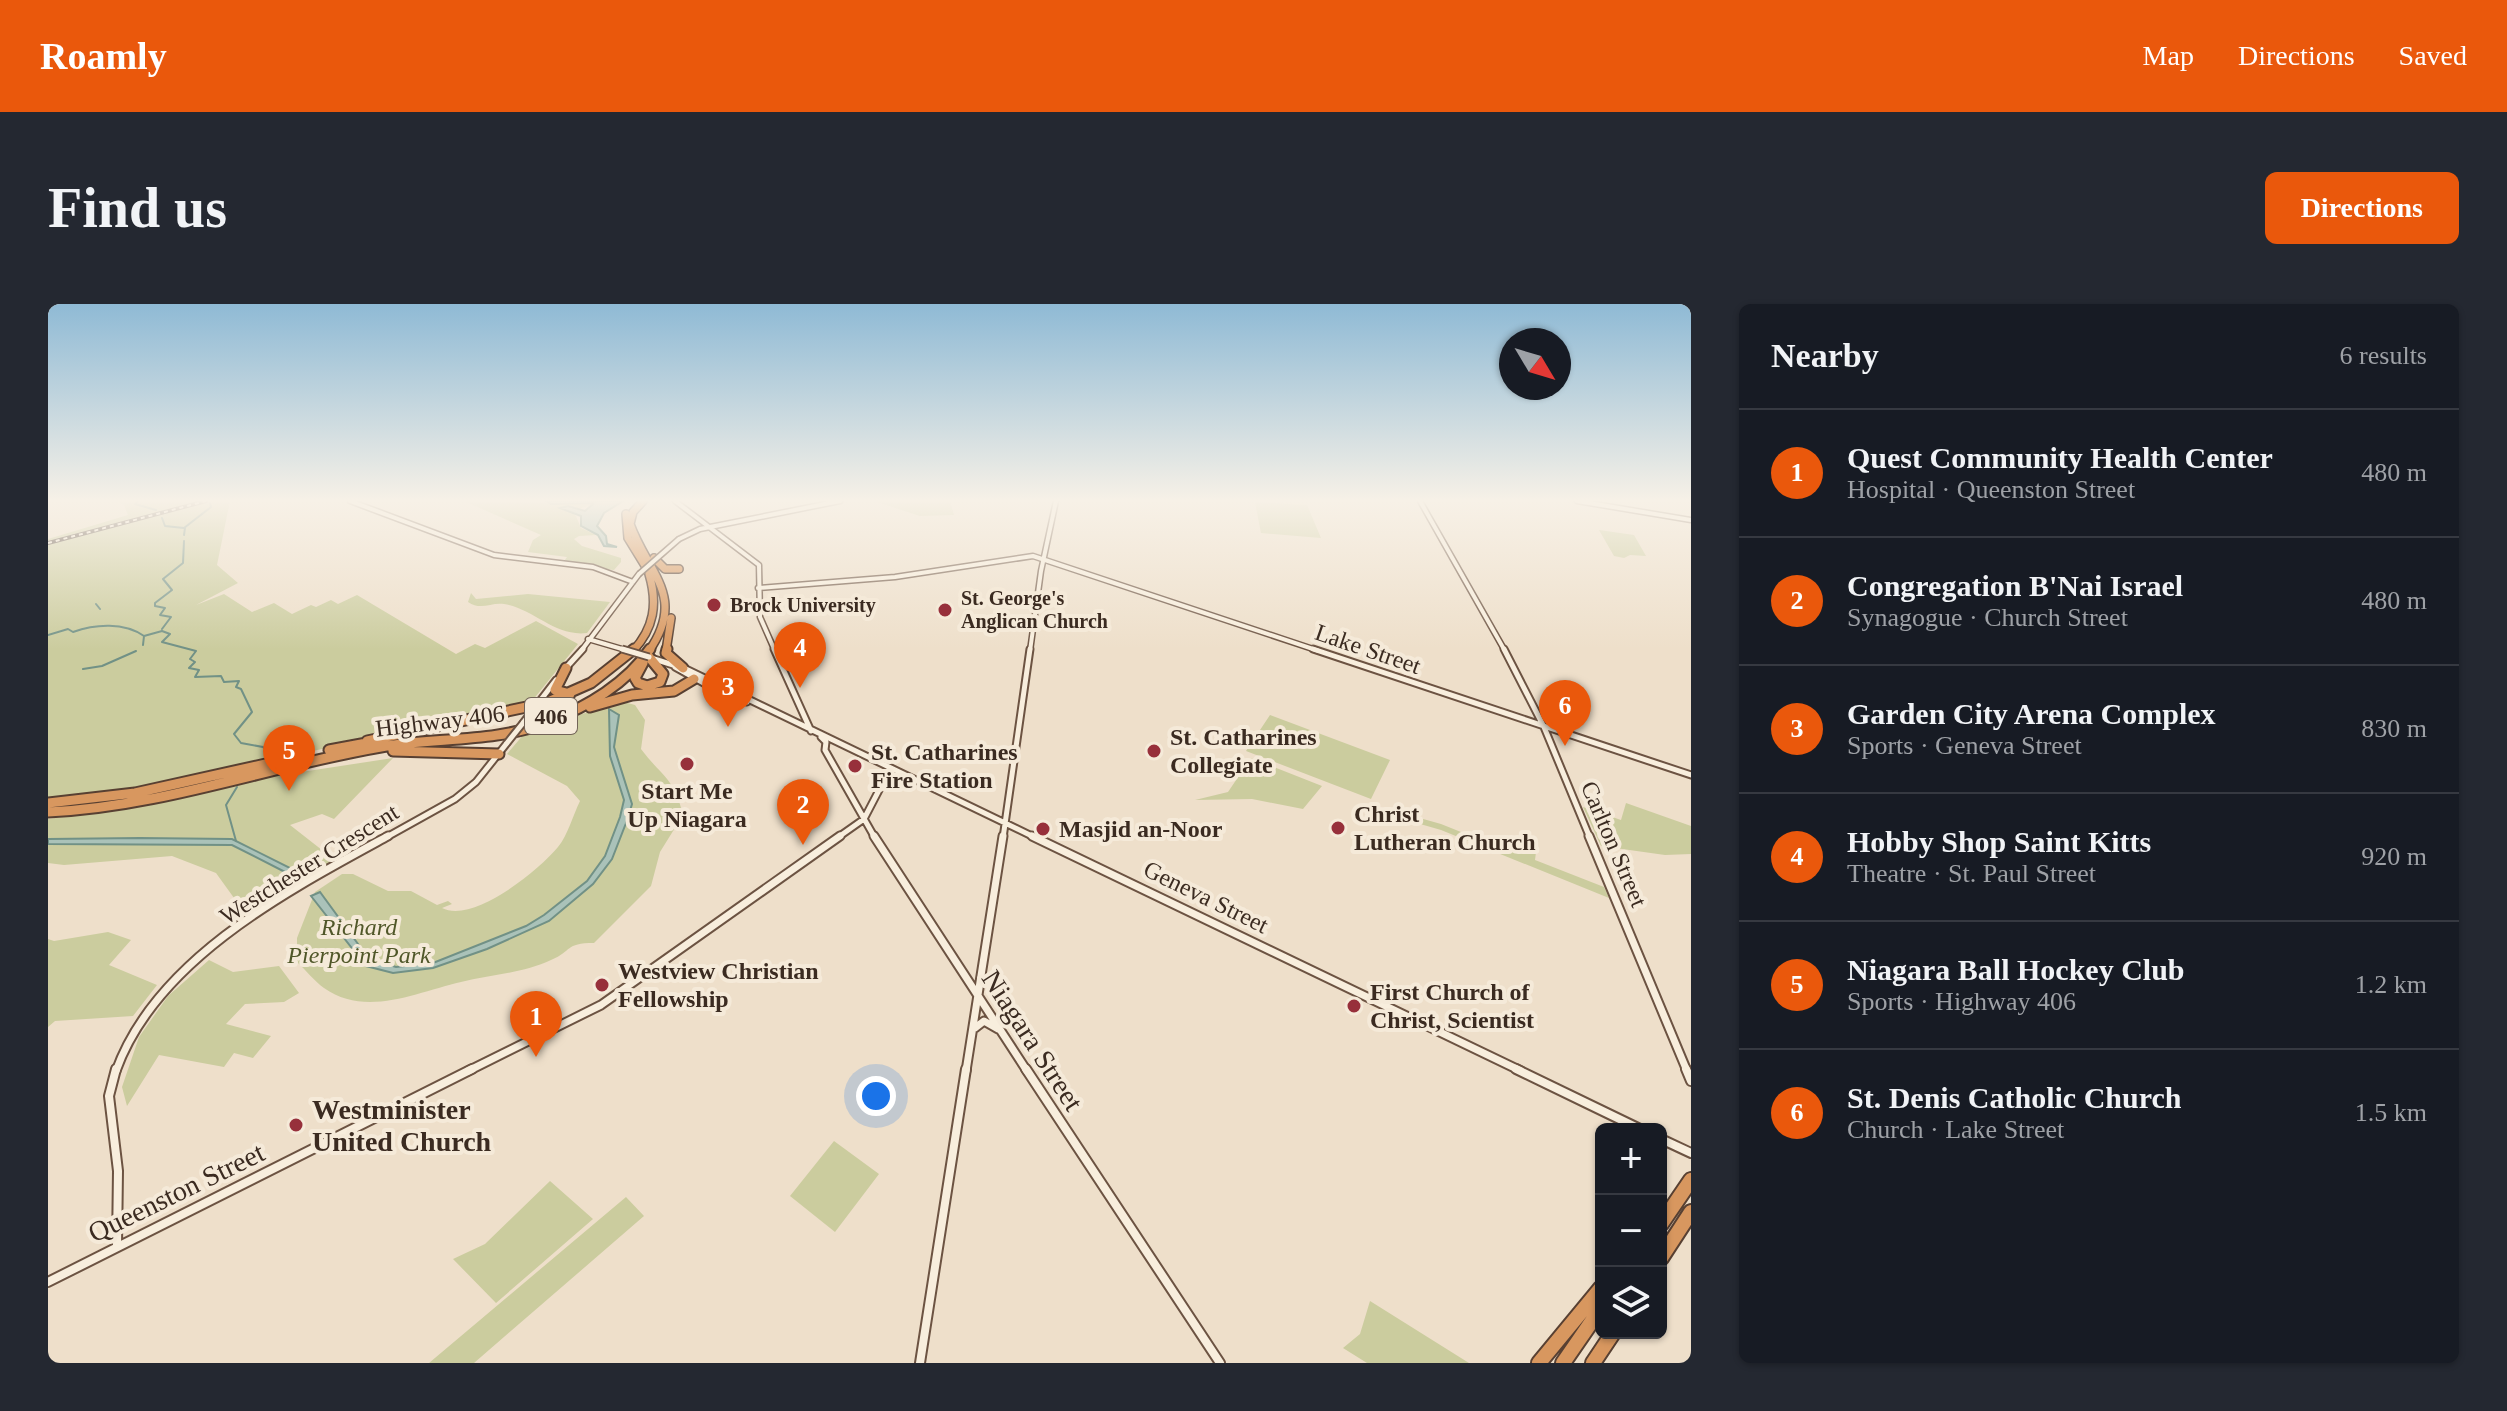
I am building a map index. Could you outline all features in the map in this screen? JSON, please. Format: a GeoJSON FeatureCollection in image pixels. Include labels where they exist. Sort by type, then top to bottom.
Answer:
{"type":"FeatureCollection","features":[{"type":"Feature","properties":{"kind":"highway","name":"Highway 406"},"geometry":{"type":"LineString","coordinates":[[48,803],[135,793],[353,744],[507,730],[555,715],[583,701],[625,670],[650,640],[661,612],[661,598],[641,574],[631,550]]}},
{"type":"Feature","properties":{"kind":"highway"},"geometry":{"type":"LineString","coordinates":[[642,550],[672,603],[666,653],[681,668]]}},
{"type":"Feature","properties":{"kind":"highway"},"geometry":{"type":"LineString","coordinates":[[649,550],[662,568],[679,569]]}},
{"type":"Feature","properties":{"kind":"highway"},"geometry":{"type":"LineString","coordinates":[[353,744],[508,712],[532,710],[576,692],[612,669],[644,635],[653,619],[655,604],[641,574]]}},
{"type":"Feature","properties":{"kind":"highway"},"geometry":{"type":"LineString","coordinates":[[652,660],[664,678],[653,686],[638,683],[637,674],[660,633],[667,609],[664,587]]}},
{"type":"Feature","properties":{"kind":"highway","name":"Highway 406"},"geometry":{"type":"LineString","coordinates":[[48,812],[111,806],[385,746],[495,737],[543,724],[574,711],[616,684],[647,653],[660,633]]}},
{"type":"Feature","properties":{"kind":"highway"},"geometry":{"type":"LineString","coordinates":[[566,668],[555,690],[563,695],[576,692]]}},
{"type":"Feature","properties":{"kind":"highway"},"geometry":{"type":"LineString","coordinates":[[543,724],[620,697],[674,691],[696,677]]}},
{"type":"Feature","properties":{"kind":"highway"},"geometry":{"type":"LineString","coordinates":[[238,778],[391,751],[446,750],[499,754]]}},
{"type":"Feature","properties":{"kind":"highway"},"geometry":{"type":"LineString","coordinates":[[1667,1215],[1691,1180]]}},
{"type":"Feature","properties":{"kind":"highway"},"geometry":{"type":"LineString","coordinates":[[1667,1249],[1691,1212]]}},
{"type":"Feature","properties":{"kind":"highway"},"geometry":{"type":"LineString","coordinates":[[1539,1363],[1595,1295]]}},
{"type":"Feature","properties":{"kind":"highway"},"geometry":{"type":"LineString","coordinates":[[1563,1363],[1595,1317]]}},
{"type":"Feature","properties":{"kind":"highway"},"geometry":{"type":"LineString","coordinates":[[1593,1363],[1609,1339]]}},
{"type":"Feature","properties":{"kind":"main road"},"geometry":{"type":"LineString","coordinates":[[484,550],[499,556],[593,567],[629,578],[641,574]]}},
{"type":"Feature","properties":{"kind":"main road"},"geometry":{"type":"LineString","coordinates":[[620,576],[633,582],[667,550]]}},
{"type":"Feature","properties":{"kind":"main road"},"geometry":{"type":"LineString","coordinates":[[737,550],[758,565],[760,617],[811,731]]}},
{"type":"Feature","properties":{"kind":"main road"},"geometry":{"type":"LineString","coordinates":[[920,1363],[1045,550]]}},
{"type":"Feature","properties":{"kind":"main road","name":"Carlton Street"},"geometry":{"type":"LineString","coordinates":[[1452,550],[1546,731],[1691,1081]]}},
{"type":"Feature","properties":{"kind":"main road"},"geometry":{"type":"LineString","coordinates":[[499,556],[517,552]]}},
{"type":"Feature","properties":{"kind":"main road","name":"Lake Street"},"geometry":{"type":"LineString","coordinates":[[758,588],[895,577],[1033,556],[1520,719],[1546,731]]}},
{"type":"Feature","properties":{"kind":"main road","name":"Westchester Crescent"},"geometry":{"type":"LineString","coordinates":[[117,1245],[117,1160],[109,1091],[125,1041],[155,999],[185,969],[283,898],[464,793],[499,754],[633,582]]}},
{"type":"Feature","properties":{"kind":"main road","name":"Geneva Street"},"geometry":{"type":"LineString","coordinates":[[588,640],[681,668],[1628,1123]]}},
{"type":"Feature","properties":{"kind":"main road"},"geometry":{"type":"LineString","coordinates":[[681,668],[698,667]]}},
{"type":"Feature","properties":{"kind":"main road","name":"Geneva Street"},"geometry":{"type":"LineString","coordinates":[[681,668],[696,677]]}},
{"type":"Feature","properties":{"kind":"main road"},"geometry":{"type":"LineString","coordinates":[[1520,719],[1534,720],[1539,716]]}},
{"type":"Feature","properties":{"kind":"main road"},"geometry":{"type":"LineString","coordinates":[[1546,731],[1560,732],[1691,775]]}},
{"type":"Feature","properties":{"kind":"main road","name":"Niagara Street"},"geometry":{"type":"LineString","coordinates":[[820,735],[864,819],[1220,1363]]}},
{"type":"Feature","properties":{"kind":"main road"},"geometry":{"type":"LineString","coordinates":[[830,756],[839,744]]}},
{"type":"Feature","properties":{"kind":"main road"},"geometry":{"type":"LineString","coordinates":[[864,819],[890,769]]}},
{"type":"Feature","properties":{"kind":"main road","name":"Queenston Street"},"geometry":{"type":"LineString","coordinates":[[48,1282],[582,1016],[629,987],[864,819]]}},
{"type":"Feature","properties":{"kind":"main road"},"geometry":{"type":"LineString","coordinates":[[1001,850],[1010,834],[1026,834]]}},
{"type":"Feature","properties":{"kind":"main road"},"geometry":{"type":"LineString","coordinates":[[971,1035],[980,1021],[1000,1030]]}},
{"type":"Feature","properties":{"kind":"main road"},"geometry":{"type":"LineString","coordinates":[[1667,1142],[1689,1152],[1691,1141]]}},
{"type":"Feature","properties":{"kind":"green space"},"geometry":{"type":"Polygon","coordinates":[[[48,550],[220,550],[217,565],[238,583],[196,605],[224,594],[252,612],[274,603],[292,614],[331,600],[338,604],[357,595],[456,654],[475,644],[485,648],[536,621],[578,644],[528,706],[136,788],[90,796],[48,798],[48,550]]]}},
{"type":"Feature","properties":{"kind":"green space"},"geometry":{"type":"Polygon","coordinates":[[[596,550],[621,558],[621,562],[614,570],[562,564],[567,557],[528,552],[596,550]]]}},
{"type":"Feature","properties":{"kind":"green space"},"geometry":{"type":"Polygon","coordinates":[[[1611,550],[1643,550],[1646,556],[1630,555],[1624,558],[1614,556],[1611,550]]]}},
{"type":"Feature","properties":{"kind":"green space"},"geometry":{"type":"Polygon","coordinates":[[[471,593],[476,599],[528,594],[610,602],[587,633],[575,633],[555,627],[515,607],[504,604],[473,605],[468,602],[471,593]]]}},
{"type":"Feature","properties":{"kind":"green space","name":"Richard Pierpoint Park"},"geometry":{"type":"Polygon","coordinates":[[[620,701],[635,705],[645,720],[641,749],[671,785],[683,815],[660,852],[651,886],[594,943],[573,946],[558,957],[530,968],[374,1002],[340,997],[320,985],[297,962],[297,938],[315,892],[342,874],[353,874],[388,891],[411,891],[437,905],[448,901],[452,904],[442,908],[455,911],[487,902],[536,869],[562,842],[580,801],[567,786],[507,754],[524,734],[620,701]]]}},
{"type":"Feature","properties":{"kind":"green space"},"geometry":{"type":"Polygon","coordinates":[[[1270,715],[1390,760],[1371,799],[1246,751],[1270,715]]]}},
{"type":"Feature","properties":{"kind":"green space"},"geometry":{"type":"Polygon","coordinates":[[[393,758],[334,819],[322,814],[290,825],[336,861],[247,916],[216,873],[172,856],[64,865],[48,863],[48,819],[120,809],[262,778],[393,758]]]}},
{"type":"Feature","properties":{"kind":"green space"},"geometry":{"type":"Polygon","coordinates":[[[1251,758],[1322,786],[1303,809],[1252,799],[1195,800],[1228,792],[1251,758]]]}},
{"type":"Feature","properties":{"kind":"green space"},"geometry":{"type":"Polygon","coordinates":[[[1626,803],[1691,826],[1691,854],[1665,855],[1601,846],[1583,807],[1621,820],[1626,803]]]}},
{"type":"Feature","properties":{"kind":"green space"},"geometry":{"type":"Polygon","coordinates":[[[1384,808],[1441,824],[1491,844],[1494,836],[1536,852],[1535,860],[1604,887],[1609,898],[1441,830],[1382,813],[1384,808]]]}},
{"type":"Feature","properties":{"kind":"green space"},"geometry":{"type":"Polygon","coordinates":[[[108,932],[131,940],[109,965],[157,985],[133,1016],[55,1021],[48,1027],[48,939],[54,941],[108,932]]]}},
{"type":"Feature","properties":{"kind":"green space"},"geometry":{"type":"Polygon","coordinates":[[[209,960],[233,972],[279,966],[299,993],[284,1002],[245,1004],[226,1024],[271,1036],[253,1058],[234,1053],[224,1067],[159,1055],[127,1106],[122,1087],[139,1037],[168,996],[209,960]]]}},
{"type":"Feature","properties":{"kind":"green space"},"geometry":{"type":"Polygon","coordinates":[[[834,1141],[879,1174],[835,1232],[790,1196],[834,1141]]]}},
{"type":"Feature","properties":{"kind":"green space"},"geometry":{"type":"Polygon","coordinates":[[[550,1181],[593,1219],[496,1303],[453,1259],[485,1244],[550,1181]]]}},
{"type":"Feature","properties":{"kind":"green space"},"geometry":{"type":"Polygon","coordinates":[[[626,1197],[644,1216],[474,1363],[429,1363],[626,1197]]]}},
{"type":"Feature","properties":{"kind":"green space"},"geometry":{"type":"Polygon","coordinates":[[[1370,1301],[1469,1363],[1367,1363],[1343,1348],[1360,1334],[1370,1301]]]}},
{"type":"Feature","properties":{"kind":"shaded area"},"geometry":{"type":"Polygon","coordinates":[[[609,709],[619,715],[614,747],[632,804],[612,859],[593,884],[549,921],[487,949],[433,968],[393,973],[366,966],[311,896],[320,892],[369,959],[396,967],[433,963],[526,926],[587,881],[605,856],[624,800],[610,756],[609,709]]]}},
{"type":"Feature","properties":{"kind":"shaded area"},"geometry":{"type":"Polygon","coordinates":[[[48,839],[232,839],[300,873],[294,876],[232,845],[48,844],[48,839]]]}},
{"type":"Feature","properties":{"kind":"waterway"},"geometry":{"type":"LineString","coordinates":[[162,629],[171,617],[160,615],[165,608],[155,606],[155,603],[172,590],[163,579],[183,563],[184,550]]}},
{"type":"Feature","properties":{"kind":"waterway"},"geometry":{"type":"LineString","coordinates":[[96,604],[100,609]]}},
{"type":"Feature","properties":{"kind":"waterway"},"geometry":{"type":"LineString","coordinates":[[48,635],[68,629],[73,632],[109,626],[128,628],[144,636]]}},
{"type":"Feature","properties":{"kind":"waterway"},"geometry":{"type":"LineString","coordinates":[[144,636],[162,631],[170,634],[162,642],[196,651],[190,659],[195,662],[189,668],[199,670],[195,677],[221,676],[224,682],[239,681],[236,687],[241,689],[252,712],[234,734],[241,743],[263,747],[271,754]]}},
{"type":"Feature","properties":{"kind":"waterway"},"geometry":{"type":"LineString","coordinates":[[143,645],[144,636]]}},
{"type":"Feature","properties":{"kind":"waterway"},"geometry":{"type":"LineString","coordinates":[[83,669],[102,666],[136,651]]}},
{"type":"Feature","properties":{"kind":"waterway"},"geometry":{"type":"LineString","coordinates":[[236,841],[226,805],[237,787]]}},
{"type":"Feature","properties":{"kind":"place","name":"Brock University"},"geometry":{"type":"Point","coordinates":[714,605]}},
{"type":"Feature","properties":{"kind":"place","name":"St. George's Anglican Church"},"geometry":{"type":"Point","coordinates":[945,610]}},
{"type":"Feature","properties":{"kind":"place","name":"Hobby Shop Saint Kitts"},"geometry":{"type":"Point","coordinates":[800,688]}},
{"type":"Feature","properties":{"kind":"place","name":"Garden City Arena Complex"},"geometry":{"type":"Point","coordinates":[728,727]}},
{"type":"Feature","properties":{"kind":"place","name":"St. Denis Catholic Church"},"geometry":{"type":"Point","coordinates":[1565,746]}},
{"type":"Feature","properties":{"kind":"place","name":"St. Catharines Collegiate"},"geometry":{"type":"Point","coordinates":[1154,751]}},
{"type":"Feature","properties":{"kind":"place","name":"Start Me Up Niagara"},"geometry":{"type":"Point","coordinates":[687,764]}},
{"type":"Feature","properties":{"kind":"place","name":"St. Catharines Fire Station"},"geometry":{"type":"Point","coordinates":[855,766]}},
{"type":"Feature","properties":{"kind":"place","name":"Niagara Ball Hockey Club"},"geometry":{"type":"Point","coordinates":[289,791]}},
{"type":"Feature","properties":{"kind":"place","name":"Christ Lutheran Church"},"geometry":{"type":"Point","coordinates":[1338,828]}},
{"type":"Feature","properties":{"kind":"place","name":"Masjid an-Noor"},"geometry":{"type":"Point","coordinates":[1043,829]}},
{"type":"Feature","properties":{"kind":"place","name":"Congregation B'Nai Israel"},"geometry":{"type":"Point","coordinates":[803,845]}},
{"type":"Feature","properties":{"kind":"place","name":"Westview Christian Fellowship"},"geometry":{"type":"Point","coordinates":[602,985]}},
{"type":"Feature","properties":{"kind":"place","name":"First Church of Christ, Scientist"},"geometry":{"type":"Point","coordinates":[1354,1006]}},
{"type":"Feature","properties":{"kind":"place","name":"Quest Community Health Center"},"geometry":{"type":"Point","coordinates":[536,1057]}},
{"type":"Feature","properties":{"kind":"place","name":"Westminister United Church"},"geometry":{"type":"Point","coordinates":[296,1125]}}]}
